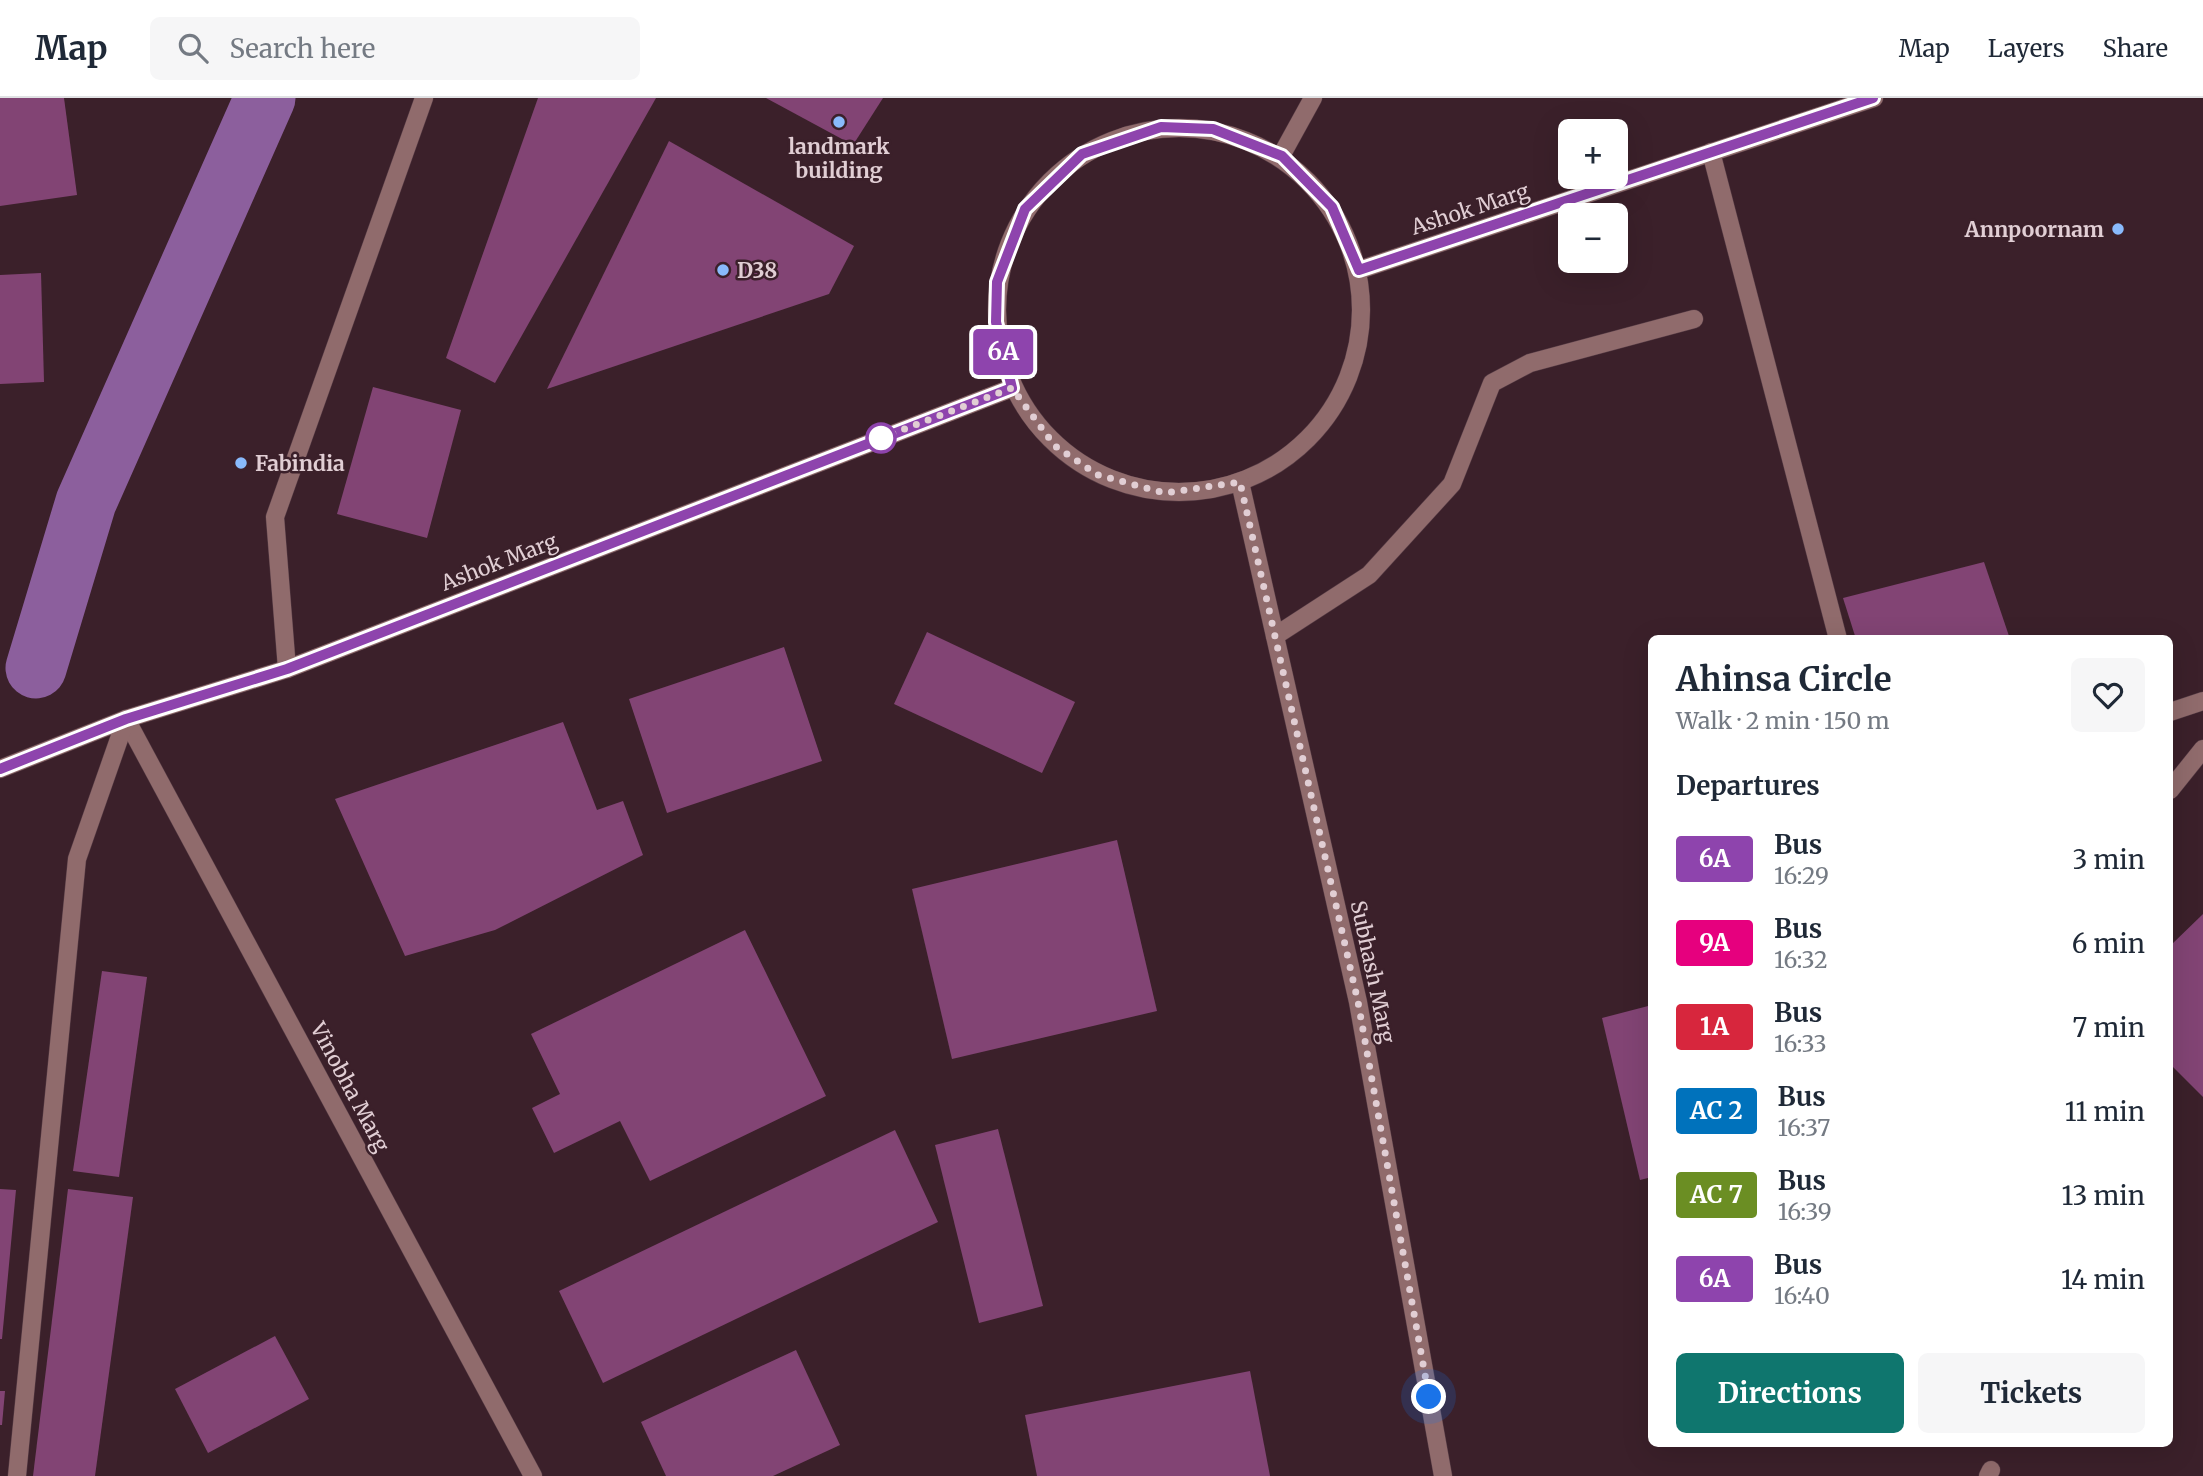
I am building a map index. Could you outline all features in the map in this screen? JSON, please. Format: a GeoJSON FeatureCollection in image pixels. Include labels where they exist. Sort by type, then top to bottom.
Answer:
{"type":"FeatureCollection","features":[{"type":"Feature","properties":{"kind":"street"},"geometry":{"type":"LineString","coordinates":[[287,669],[275,517],[424,98]]}},
{"type":"Feature","properties":{"kind":"street"},"geometry":{"type":"LineString","coordinates":[[1282,156],[1313,98]]}},
{"type":"Feature","properties":{"kind":"street","name":"Ashok Marg"},"geometry":{"type":"LineString","coordinates":[[1359,270],[1874,98]]}},
{"type":"Feature","properties":{"kind":"street"},"geometry":{"type":"LineString","coordinates":[[1161,127],[1213,129],[1282,156],[1332,207],[1359,270],[1359,347],[1333,411],[1282,461],[1240,482],[1165,493],[1098,475],[1055,446],[1012,388],[996,322],[997,282],[1025,209],[1082,154],[1161,127]]}},
{"type":"Feature","properties":{"kind":"street"},"geometry":{"type":"LineString","coordinates":[[1711,152],[1837,635]]}},
{"type":"Feature","properties":{"kind":"street"},"geometry":{"type":"LineString","coordinates":[[1275,636],[1369,575],[1452,484],[1492,383],[1530,363],[1694,319]]}},
{"type":"Feature","properties":{"kind":"street","name":"Ashok Marg"},"geometry":{"type":"LineString","coordinates":[[0,769],[126,719],[287,669],[1012,388]]}},
{"type":"Feature","properties":{"kind":"street","name":"Subhash Marg"},"geometry":{"type":"LineString","coordinates":[[1240,482],[1358,1002],[1443,1476]]}},
{"type":"Feature","properties":{"kind":"street"},"geometry":{"type":"LineString","coordinates":[[2173,711],[2203,701]]}},
{"type":"Feature","properties":{"kind":"street"},"geometry":{"type":"LineString","coordinates":[[17,1476],[77,859],[126,719]]}},
{"type":"Feature","properties":{"kind":"street","name":"Vinobha Marg"},"geometry":{"type":"LineString","coordinates":[[126,719],[533,1476]]}},
{"type":"Feature","properties":{"kind":"street"},"geometry":{"type":"LineString","coordinates":[[2173,785],[2203,749]]}},
{"type":"Feature","properties":{"kind":"building"},"geometry":{"type":"Polygon","coordinates":[[[0,98],[64,98],[77,195],[0,206],[0,98]]]}},
{"type":"Feature","properties":{"kind":"building"},"geometry":{"type":"Polygon","coordinates":[[[538,98],[656,98],[495,383],[446,358],[538,98]]]}},
{"type":"Feature","properties":{"kind":"building","name":"landmark building"},"geometry":{"type":"Polygon","coordinates":[[[766,98],[883,98],[853,145],[766,98]]]}},
{"type":"Feature","properties":{"kind":"building","name":"D38"},"geometry":{"type":"Polygon","coordinates":[[[669,141],[854,246],[829,294],[547,389],[669,141]]]}},
{"type":"Feature","properties":{"kind":"building"},"geometry":{"type":"Polygon","coordinates":[[[41,273],[44,382],[0,384],[0,275],[41,273]]]}},
{"type":"Feature","properties":{"kind":"building"},"geometry":{"type":"Polygon","coordinates":[[[373,387],[461,410],[427,538],[337,514],[373,387]]]}},
{"type":"Feature","properties":{"kind":"building"},"geometry":{"type":"Polygon","coordinates":[[[1984,562],[2009,635],[1855,635],[1843,598],[1984,562]]]}},
{"type":"Feature","properties":{"kind":"building"},"geometry":{"type":"Polygon","coordinates":[[[927,632],[1075,702],[1042,773],[894,704],[927,632]]]}},
{"type":"Feature","properties":{"kind":"building"},"geometry":{"type":"Polygon","coordinates":[[[784,647],[822,761],[667,813],[629,699],[784,647]]]}},
{"type":"Feature","properties":{"kind":"building"},"geometry":{"type":"Polygon","coordinates":[[[563,722],[597,810],[623,801],[643,855],[495,930],[405,956],[335,799],[563,722]]]}},
{"type":"Feature","properties":{"kind":"building"},"geometry":{"type":"Polygon","coordinates":[[[1117,840],[1157,1011],[952,1059],[912,889],[1117,840]]]}},
{"type":"Feature","properties":{"kind":"building"},"geometry":{"type":"Polygon","coordinates":[[[2203,914],[2203,1097],[2173,1067],[2173,943],[2203,914]]]}},
{"type":"Feature","properties":{"kind":"building"},"geometry":{"type":"Polygon","coordinates":[[[745,930],[826,1096],[650,1181],[620,1121],[554,1153],[532,1108],[560,1094],[531,1034],[745,930]]]}},
{"type":"Feature","properties":{"kind":"building"},"geometry":{"type":"Polygon","coordinates":[[[102,971],[147,977],[119,1177],[73,1171],[102,971]]]}},
{"type":"Feature","properties":{"kind":"building"},"geometry":{"type":"Polygon","coordinates":[[[1648,1006],[1648,1178],[1640,1180],[1602,1018],[1648,1006]]]}},
{"type":"Feature","properties":{"kind":"building"},"geometry":{"type":"Polygon","coordinates":[[[998,1129],[1043,1306],[979,1323],[935,1145],[998,1129]]]}},
{"type":"Feature","properties":{"kind":"building"},"geometry":{"type":"Polygon","coordinates":[[[895,1130],[938,1222],[603,1383],[559,1291],[895,1130]]]}},
{"type":"Feature","properties":{"kind":"building"},"geometry":{"type":"Polygon","coordinates":[[[0,1189],[16,1190],[2,1339],[0,1339],[0,1189]]]}},
{"type":"Feature","properties":{"kind":"building"},"geometry":{"type":"Polygon","coordinates":[[[68,1189],[133,1197],[95,1476],[33,1476],[68,1189]]]}},
{"type":"Feature","properties":{"kind":"building"},"geometry":{"type":"Polygon","coordinates":[[[275,1336],[309,1399],[208,1453],[175,1389],[275,1336]]]}},
{"type":"Feature","properties":{"kind":"building"},"geometry":{"type":"Polygon","coordinates":[[[796,1350],[840,1445],[773,1476],[666,1476],[641,1422],[796,1350]]]}},
{"type":"Feature","properties":{"kind":"building"},"geometry":{"type":"Polygon","coordinates":[[[1250,1371],[1270,1476],[1037,1476],[1025,1415],[1250,1371]]]}},
{"type":"Feature","properties":{"kind":"building"},"geometry":{"type":"Polygon","coordinates":[[[0,1391],[5,1391],[2,1425],[0,1425],[0,1391]]]}},
{"type":"Feature","properties":{"kind":"waterway"},"geometry":{"type":"LineString","coordinates":[[36,668],[86,502],[265,98]]}},
{"type":"Feature","properties":{"kind":"bus line","name":"6A"},"geometry":{"type":"LineString","coordinates":[[0,769],[126,719],[287,669],[1012,388],[996,322],[997,282],[1025,209],[1082,154],[1161,127],[1213,129],[1282,156],[1332,207],[1359,270],[1873,98]]}},
{"type":"Feature","properties":{"kind":"place","name":"landmark building"},"geometry":{"type":"Point","coordinates":[839,122]}},
{"type":"Feature","properties":{"kind":"place","name":"Annpoornam"},"geometry":{"type":"Point","coordinates":[2118,229]}},
{"type":"Feature","properties":{"kind":"place","name":"D38"},"geometry":{"type":"Point","coordinates":[723,270]}},
{"type":"Feature","properties":{"kind":"place","name":"Fabindia"},"geometry":{"type":"Point","coordinates":[241,463]}},
{"type":"Feature","properties":{"kind":"route"},"geometry":{"type":"LineString","coordinates":[[881,438],[1012,388],[1055,446],[1098,475],[1165,493],[1240,482],[1358,1002],[1429,1397]]}}]}
